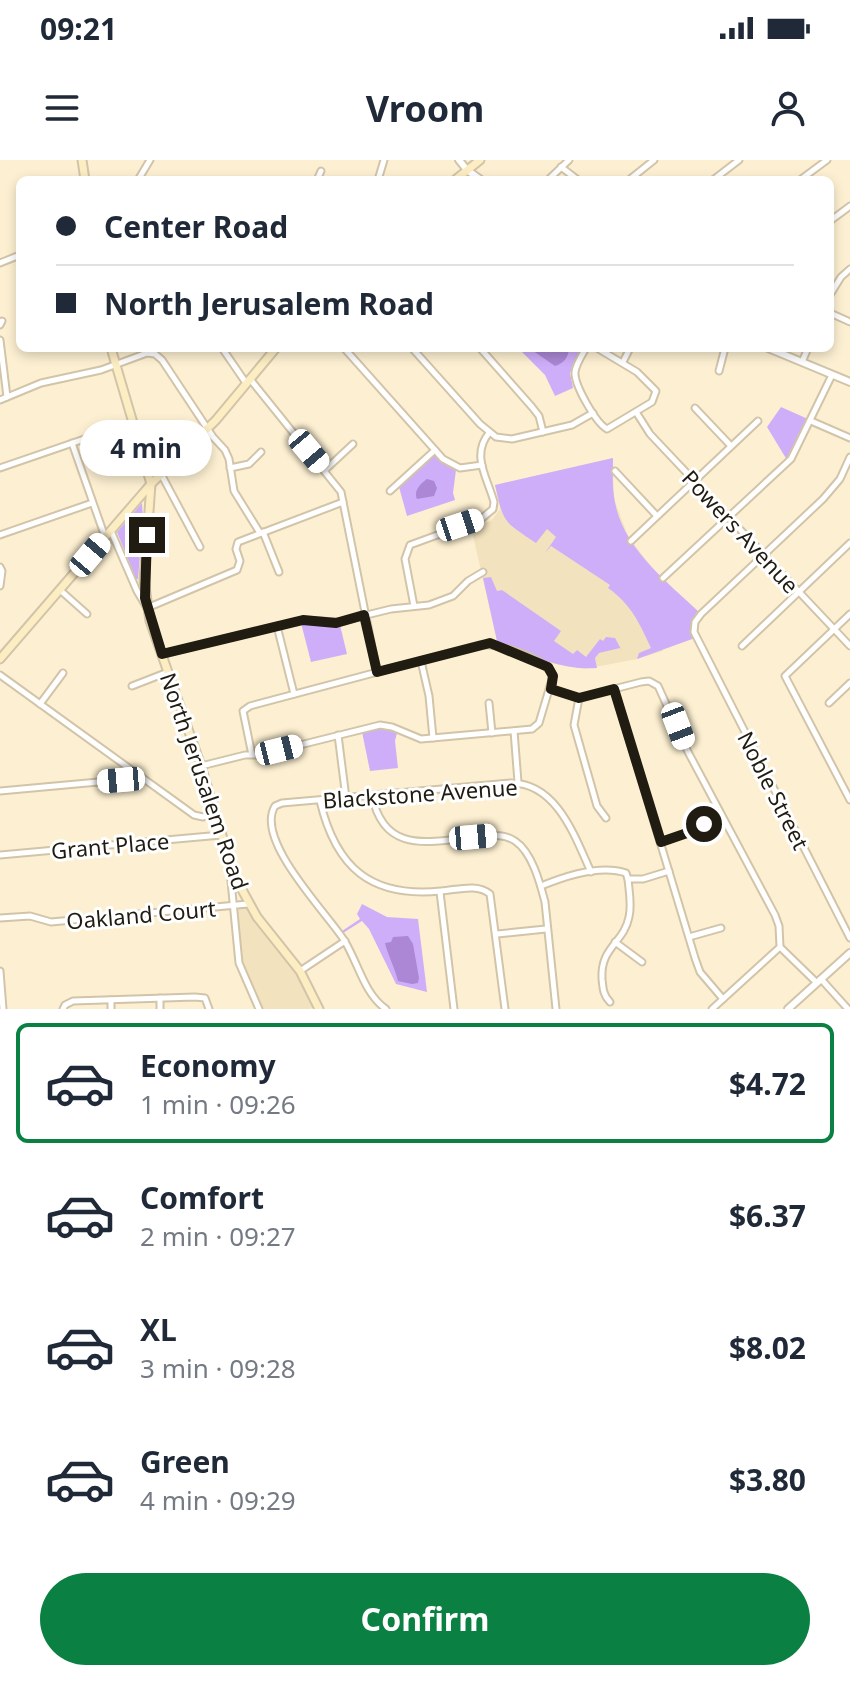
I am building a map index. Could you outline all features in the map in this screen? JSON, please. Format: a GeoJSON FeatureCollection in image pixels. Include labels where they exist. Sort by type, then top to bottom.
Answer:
{"type":"FeatureCollection","features":[{"type":"Feature","properties":{"kind":"main road"},"geometry":{"type":"LineString","coordinates":[[460,176],[480,160]]}},
{"type":"Feature","properties":{"kind":"main road","name":"North Jerusalem Road"},"geometry":{"type":"LineString","coordinates":[[112,352],[151,484],[144,570],[147,608],[201,766],[229,863],[248,904],[300,971],[319,1009]]}},
{"type":"Feature","properties":{"kind":"main road"},"geometry":{"type":"LineString","coordinates":[[0,659],[160,473],[207,428],[273,352]]}},
{"type":"Feature","properties":{"kind":"street"},"geometry":{"type":"LineString","coordinates":[[459,160],[475,176]]}},
{"type":"Feature","properties":{"kind":"street"},"geometry":{"type":"LineString","coordinates":[[552,176],[569,160]]}},
{"type":"Feature","properties":{"kind":"street"},"geometry":{"type":"LineString","coordinates":[[634,176],[654,160]]}},
{"type":"Feature","properties":{"kind":"street"},"geometry":{"type":"LineString","coordinates":[[718,176],[739,160]]}},
{"type":"Feature","properties":{"kind":"street"},"geometry":{"type":"LineString","coordinates":[[805,176],[827,160]]}},
{"type":"Feature","properties":{"kind":"street"},"geometry":{"type":"LineString","coordinates":[[561,167],[573,176]]}},
{"type":"Feature","properties":{"kind":"street"},"geometry":{"type":"LineString","coordinates":[[319,176],[321,171]]}},
{"type":"Feature","properties":{"kind":"street"},"geometry":{"type":"LineString","coordinates":[[834,288],[850,269]]}},
{"type":"Feature","properties":{"kind":"street"},"geometry":{"type":"LineString","coordinates":[[0,340],[7,397]]}},
{"type":"Feature","properties":{"kind":"street"},"geometry":{"type":"LineString","coordinates":[[225,352],[340,489],[377,672]]}},
{"type":"Feature","properties":{"kind":"street"},"geometry":{"type":"LineString","coordinates":[[349,352],[435,450],[456,467],[482,465]]}},
{"type":"Feature","properties":{"kind":"street"},"geometry":{"type":"LineString","coordinates":[[416,352],[489,433],[512,439],[572,425],[593,413]]}},
{"type":"Feature","properties":{"kind":"street"},"geometry":{"type":"LineString","coordinates":[[483,352],[539,416],[543,432]]}},
{"type":"Feature","properties":{"kind":"street"},"geometry":{"type":"LineString","coordinates":[[584,352],[575,375],[578,386],[602,427],[607,429],[652,402],[656,391],[623,362],[604,352]]}},
{"type":"Feature","properties":{"kind":"street"},"geometry":{"type":"LineString","coordinates":[[623,362],[628,352]]}},
{"type":"Feature","properties":{"kind":"street"},"geometry":{"type":"LineString","coordinates":[[719,371],[724,352]]}},
{"type":"Feature","properties":{"kind":"street"},"geometry":{"type":"LineString","coordinates":[[778,352],[850,382]]}},
{"type":"Feature","properties":{"kind":"street"},"geometry":{"type":"LineString","coordinates":[[802,362],[806,352]]}},
{"type":"Feature","properties":{"kind":"street"},"geometry":{"type":"LineString","coordinates":[[0,400],[41,383],[116,365],[147,353],[155,354],[225,450],[234,491],[261,533],[279,572]]}},
{"type":"Feature","properties":{"kind":"street"},"geometry":{"type":"LineString","coordinates":[[663,578],[791,459],[832,375]]}},
{"type":"Feature","properties":{"kind":"street"},"geometry":{"type":"LineString","coordinates":[[695,408],[731,446]]}},
{"type":"Feature","properties":{"kind":"street","name":"Powers Avenue"},"geometry":{"type":"LineString","coordinates":[[636,412],[650,434],[850,646]]}},
{"type":"Feature","properties":{"kind":"street"},"geometry":{"type":"LineString","coordinates":[[631,541],[758,421]]}},
{"type":"Feature","properties":{"kind":"street"},"geometry":{"type":"LineString","coordinates":[[811,421],[850,438]]}},
{"type":"Feature","properties":{"kind":"street"},"geometry":{"type":"LineString","coordinates":[[0,468],[131,423]]}},
{"type":"Feature","properties":{"kind":"street"},"geometry":{"type":"LineString","coordinates":[[414,606],[405,559],[407,549],[414,542],[489,514],[494,502],[479,454],[481,444],[489,433]]}},
{"type":"Feature","properties":{"kind":"street"},"geometry":{"type":"LineString","coordinates":[[72,443],[92,503],[147,608],[237,570],[240,561],[236,545],[343,502]]}},
{"type":"Feature","properties":{"kind":"street"},"geometry":{"type":"LineString","coordinates":[[325,470],[353,444]]}},
{"type":"Feature","properties":{"kind":"street"},"geometry":{"type":"LineString","coordinates":[[390,491],[435,450]]}},
{"type":"Feature","properties":{"kind":"street"},"geometry":{"type":"LineString","coordinates":[[230,468],[249,464],[261,452]]}},
{"type":"Feature","properties":{"kind":"street"},"geometry":{"type":"LineString","coordinates":[[764,555],[832,489],[850,457]]}},
{"type":"Feature","properties":{"kind":"street"},"geometry":{"type":"LineString","coordinates":[[615,471],[657,516]]}},
{"type":"Feature","properties":{"kind":"street"},"geometry":{"type":"LineString","coordinates":[[160,473],[200,547]]}},
{"type":"Feature","properties":{"kind":"street"},"geometry":{"type":"LineString","coordinates":[[0,535],[92,503]]}},
{"type":"Feature","properties":{"kind":"street"},"geometry":{"type":"LineString","coordinates":[[742,646],[850,543]]}},
{"type":"Feature","properties":{"kind":"street","name":"Noble Street"},"geometry":{"type":"LineString","coordinates":[[764,555],[699,617],[694,629],[697,642],[850,938]]}},
{"type":"Feature","properties":{"kind":"street"},"geometry":{"type":"LineString","coordinates":[[0,567],[0,586]]}},
{"type":"Feature","properties":{"kind":"street"},"geometry":{"type":"LineString","coordinates":[[162,654],[310,619],[340,622],[429,605],[447,600],[483,572]]}},
{"type":"Feature","properties":{"kind":"street"},"geometry":{"type":"LineString","coordinates":[[60,590],[87,614]]}},
{"type":"Feature","properties":{"kind":"street"},"geometry":{"type":"LineString","coordinates":[[850,614],[785,676],[850,800]]}},
{"type":"Feature","properties":{"kind":"street"},"geometry":{"type":"LineString","coordinates":[[277,626],[294,694]]}},
{"type":"Feature","properties":{"kind":"street"},"geometry":{"type":"LineString","coordinates":[[201,766],[260,755],[380,725],[416,738],[536,727],[553,676],[548,667],[498,645],[479,645],[250,706],[243,711],[252,755]]}},
{"type":"Feature","properties":{"kind":"street"},"geometry":{"type":"LineString","coordinates":[[421,661],[429,696],[433,738]]}},
{"type":"Feature","properties":{"kind":"street"},"geometry":{"type":"LineString","coordinates":[[132,686],[168,672]]}},
{"type":"Feature","properties":{"kind":"street"},"geometry":{"type":"LineString","coordinates":[[40,704],[63,673]]}},
{"type":"Feature","properties":{"kind":"street"},"geometry":{"type":"LineString","coordinates":[[0,675],[194,815],[203,817],[214,813]]}},
{"type":"Feature","properties":{"kind":"street"},"geometry":{"type":"LineString","coordinates":[[551,689],[579,698],[649,681],[658,686],[687,750],[775,915],[780,947],[848,1009]]}},
{"type":"Feature","properties":{"kind":"street"},"geometry":{"type":"LineString","coordinates":[[829,703],[850,683]]}},
{"type":"Feature","properties":{"kind":"street"},"geometry":{"type":"LineString","coordinates":[[614,689],[700,972],[723,999]]}},
{"type":"Feature","properties":{"kind":"street"},"geometry":{"type":"LineString","coordinates":[[579,698],[574,725],[597,806],[606,818]]}},
{"type":"Feature","properties":{"kind":"street"},"geometry":{"type":"LineString","coordinates":[[489,703],[492,733]]}},
{"type":"Feature","properties":{"kind":"street"},"geometry":{"type":"LineString","coordinates":[[514,731],[518,783]]}},
{"type":"Feature","properties":{"kind":"street"},"geometry":{"type":"LineString","coordinates":[[338,735],[346,798]]}},
{"type":"Feature","properties":{"kind":"street"},"geometry":{"type":"LineString","coordinates":[[0,791],[143,778]]}},
{"type":"Feature","properties":{"kind":"street","name":"Blackstone Avenue"},"geometry":{"type":"LineString","coordinates":[[345,941],[295,879],[273,829],[272,810],[278,804],[518,783],[539,789],[564,816],[591,872]]}},
{"type":"Feature","properties":{"kind":"street"},"geometry":{"type":"LineString","coordinates":[[372,795],[377,816],[383,825],[406,840],[424,842],[497,835],[513,840],[526,854],[541,886],[556,1009]]}},
{"type":"Feature","properties":{"kind":"street"},"geometry":{"type":"LineString","coordinates":[[320,801],[332,841],[357,871],[391,889],[417,893],[477,888],[488,892],[493,901],[505,1009]]}},
{"type":"Feature","properties":{"kind":"street"},"geometry":{"type":"LineString","coordinates":[[661,842],[687,833],[721,814]]}},
{"type":"Feature","properties":{"kind":"street","name":"Grant Place"},"geometry":{"type":"LineString","coordinates":[[0,855],[221,835]]}},
{"type":"Feature","properties":{"kind":"street"},"geometry":{"type":"LineString","coordinates":[[229,863],[239,963],[259,1009]]}},
{"type":"Feature","properties":{"kind":"street"},"geometry":{"type":"LineString","coordinates":[[541,886],[566,876],[591,872],[622,871],[628,879],[629,917],[604,956],[602,967],[604,995],[610,1002]]}},
{"type":"Feature","properties":{"kind":"street"},"geometry":{"type":"LineString","coordinates":[[628,879],[643,879],[669,871]]}},
{"type":"Feature","properties":{"kind":"street"},"geometry":{"type":"LineString","coordinates":[[440,892],[454,1009]]}},
{"type":"Feature","properties":{"kind":"street","name":"Oakland Court"},"geometry":{"type":"LineString","coordinates":[[0,918],[30,916],[51,922],[248,904]]}},
{"type":"Feature","properties":{"kind":"street"},"geometry":{"type":"LineString","coordinates":[[689,937],[721,928]]}},
{"type":"Feature","properties":{"kind":"street"},"geometry":{"type":"LineString","coordinates":[[497,934],[546,929]]}},
{"type":"Feature","properties":{"kind":"street"},"geometry":{"type":"LineString","coordinates":[[300,971],[345,941],[370,993],[386,1009]]}},
{"type":"Feature","properties":{"kind":"street"},"geometry":{"type":"LineString","coordinates":[[615,942],[642,962]]}},
{"type":"Feature","properties":{"kind":"street"},"geometry":{"type":"LineString","coordinates":[[712,1009],[780,947]]}},
{"type":"Feature","properties":{"kind":"street"},"geometry":{"type":"LineString","coordinates":[[788,1009],[850,953]]}},
{"type":"Feature","properties":{"kind":"street"},"geometry":{"type":"LineString","coordinates":[[0,971],[3,1009]]}},
{"type":"Feature","properties":{"kind":"street"},"geometry":{"type":"LineString","coordinates":[[160,998],[160,1009]]}},
{"type":"Feature","properties":{"kind":"street"},"geometry":{"type":"LineString","coordinates":[[63,1009],[73,1001],[205,998],[209,1009]]}},
{"type":"Feature","properties":{"kind":"street"},"geometry":{"type":"LineString","coordinates":[[111,1000],[111,1009]]}},
{"type":"Feature","properties":{"kind":"shaded area"},"geometry":{"type":"Polygon","coordinates":[[[522,352],[580,352],[570,373],[573,388],[555,396],[545,375],[522,352]]]}},
{"type":"Feature","properties":{"kind":"shaded area"},"geometry":{"type":"Polygon","coordinates":[[[535,352],[568,352],[565,360],[555,366],[535,352]]]}},
{"type":"Feature","properties":{"kind":"shaded area"},"geometry":{"type":"Polygon","coordinates":[[[781,407],[808,419],[796,449],[787,460],[767,427],[781,407]]]}},
{"type":"Feature","properties":{"kind":"shaded area"},"geometry":{"type":"Polygon","coordinates":[[[435,454],[456,470],[455,500],[407,516],[399,487],[435,454]]]}},
{"type":"Feature","properties":{"kind":"shaded area"},"geometry":{"type":"Polygon","coordinates":[[[613,458],[614,499],[628,536],[663,578],[663,651],[585,669],[545,662],[497,641],[471,527],[491,521],[500,509],[495,485],[613,458]]]}},
{"type":"Feature","properties":{"kind":"shaded area"},"geometry":{"type":"Polygon","coordinates":[[[613,458],[614,496],[625,531],[647,562],[701,614],[697,619],[695,638],[637,659],[639,653],[651,648],[629,608],[608,588],[610,585],[551,546],[545,553],[556,537],[547,529],[536,543],[511,526],[503,515],[495,485],[613,458]]]}},
{"type":"Feature","properties":{"kind":"shaded area"},"geometry":{"type":"Polygon","coordinates":[[[427,479],[434,481],[437,488],[434,496],[417,499],[417,490],[427,479]]]}},
{"type":"Feature","properties":{"kind":"shaded area"},"geometry":{"type":"Polygon","coordinates":[[[142,503],[143,519],[136,579],[117,532],[142,503]]]}},
{"type":"Feature","properties":{"kind":"shaded area"},"geometry":{"type":"Polygon","coordinates":[[[491,577],[497,591],[502,590],[561,631],[554,641],[573,654],[577,650],[586,657],[600,639],[603,641],[606,637],[615,638],[622,651],[620,648],[599,653],[595,658],[597,668],[571,667],[497,641],[483,578],[491,577]]]}},
{"type":"Feature","properties":{"kind":"shaded area"},"geometry":{"type":"Polygon","coordinates":[[[301,623],[340,625],[347,654],[311,662],[301,623]]]}},
{"type":"Feature","properties":{"kind":"shaded area"},"geometry":{"type":"Polygon","coordinates":[[[380,728],[397,733],[398,768],[370,771],[362,732],[380,728]]]}},
{"type":"Feature","properties":{"kind":"shaded area"},"geometry":{"type":"Polygon","coordinates":[[[362,904],[387,917],[418,919],[427,992],[396,984],[362,921],[343,933],[360,919],[357,914],[362,904]]]}},
{"type":"Feature","properties":{"kind":"shaded area"},"geometry":{"type":"Polygon","coordinates":[[[247,905],[287,955],[316,1006],[310,1009],[261,1009],[241,962],[236,906],[247,905]]]}},
{"type":"Feature","properties":{"kind":"shaded area"},"geometry":{"type":"Polygon","coordinates":[[[408,936],[413,944],[419,978],[418,983],[412,984],[398,981],[385,943],[391,942],[393,937],[408,936]]]}},
{"type":"Feature","properties":{"kind":"route"},"geometry":{"type":"LineString","coordinates":[[147,535],[145,598],[162,654],[303,620],[336,623],[364,615],[377,672],[479,645],[498,645],[548,667],[553,676],[551,689],[579,698],[614,689],[661,842],[704,824]]}}]}
